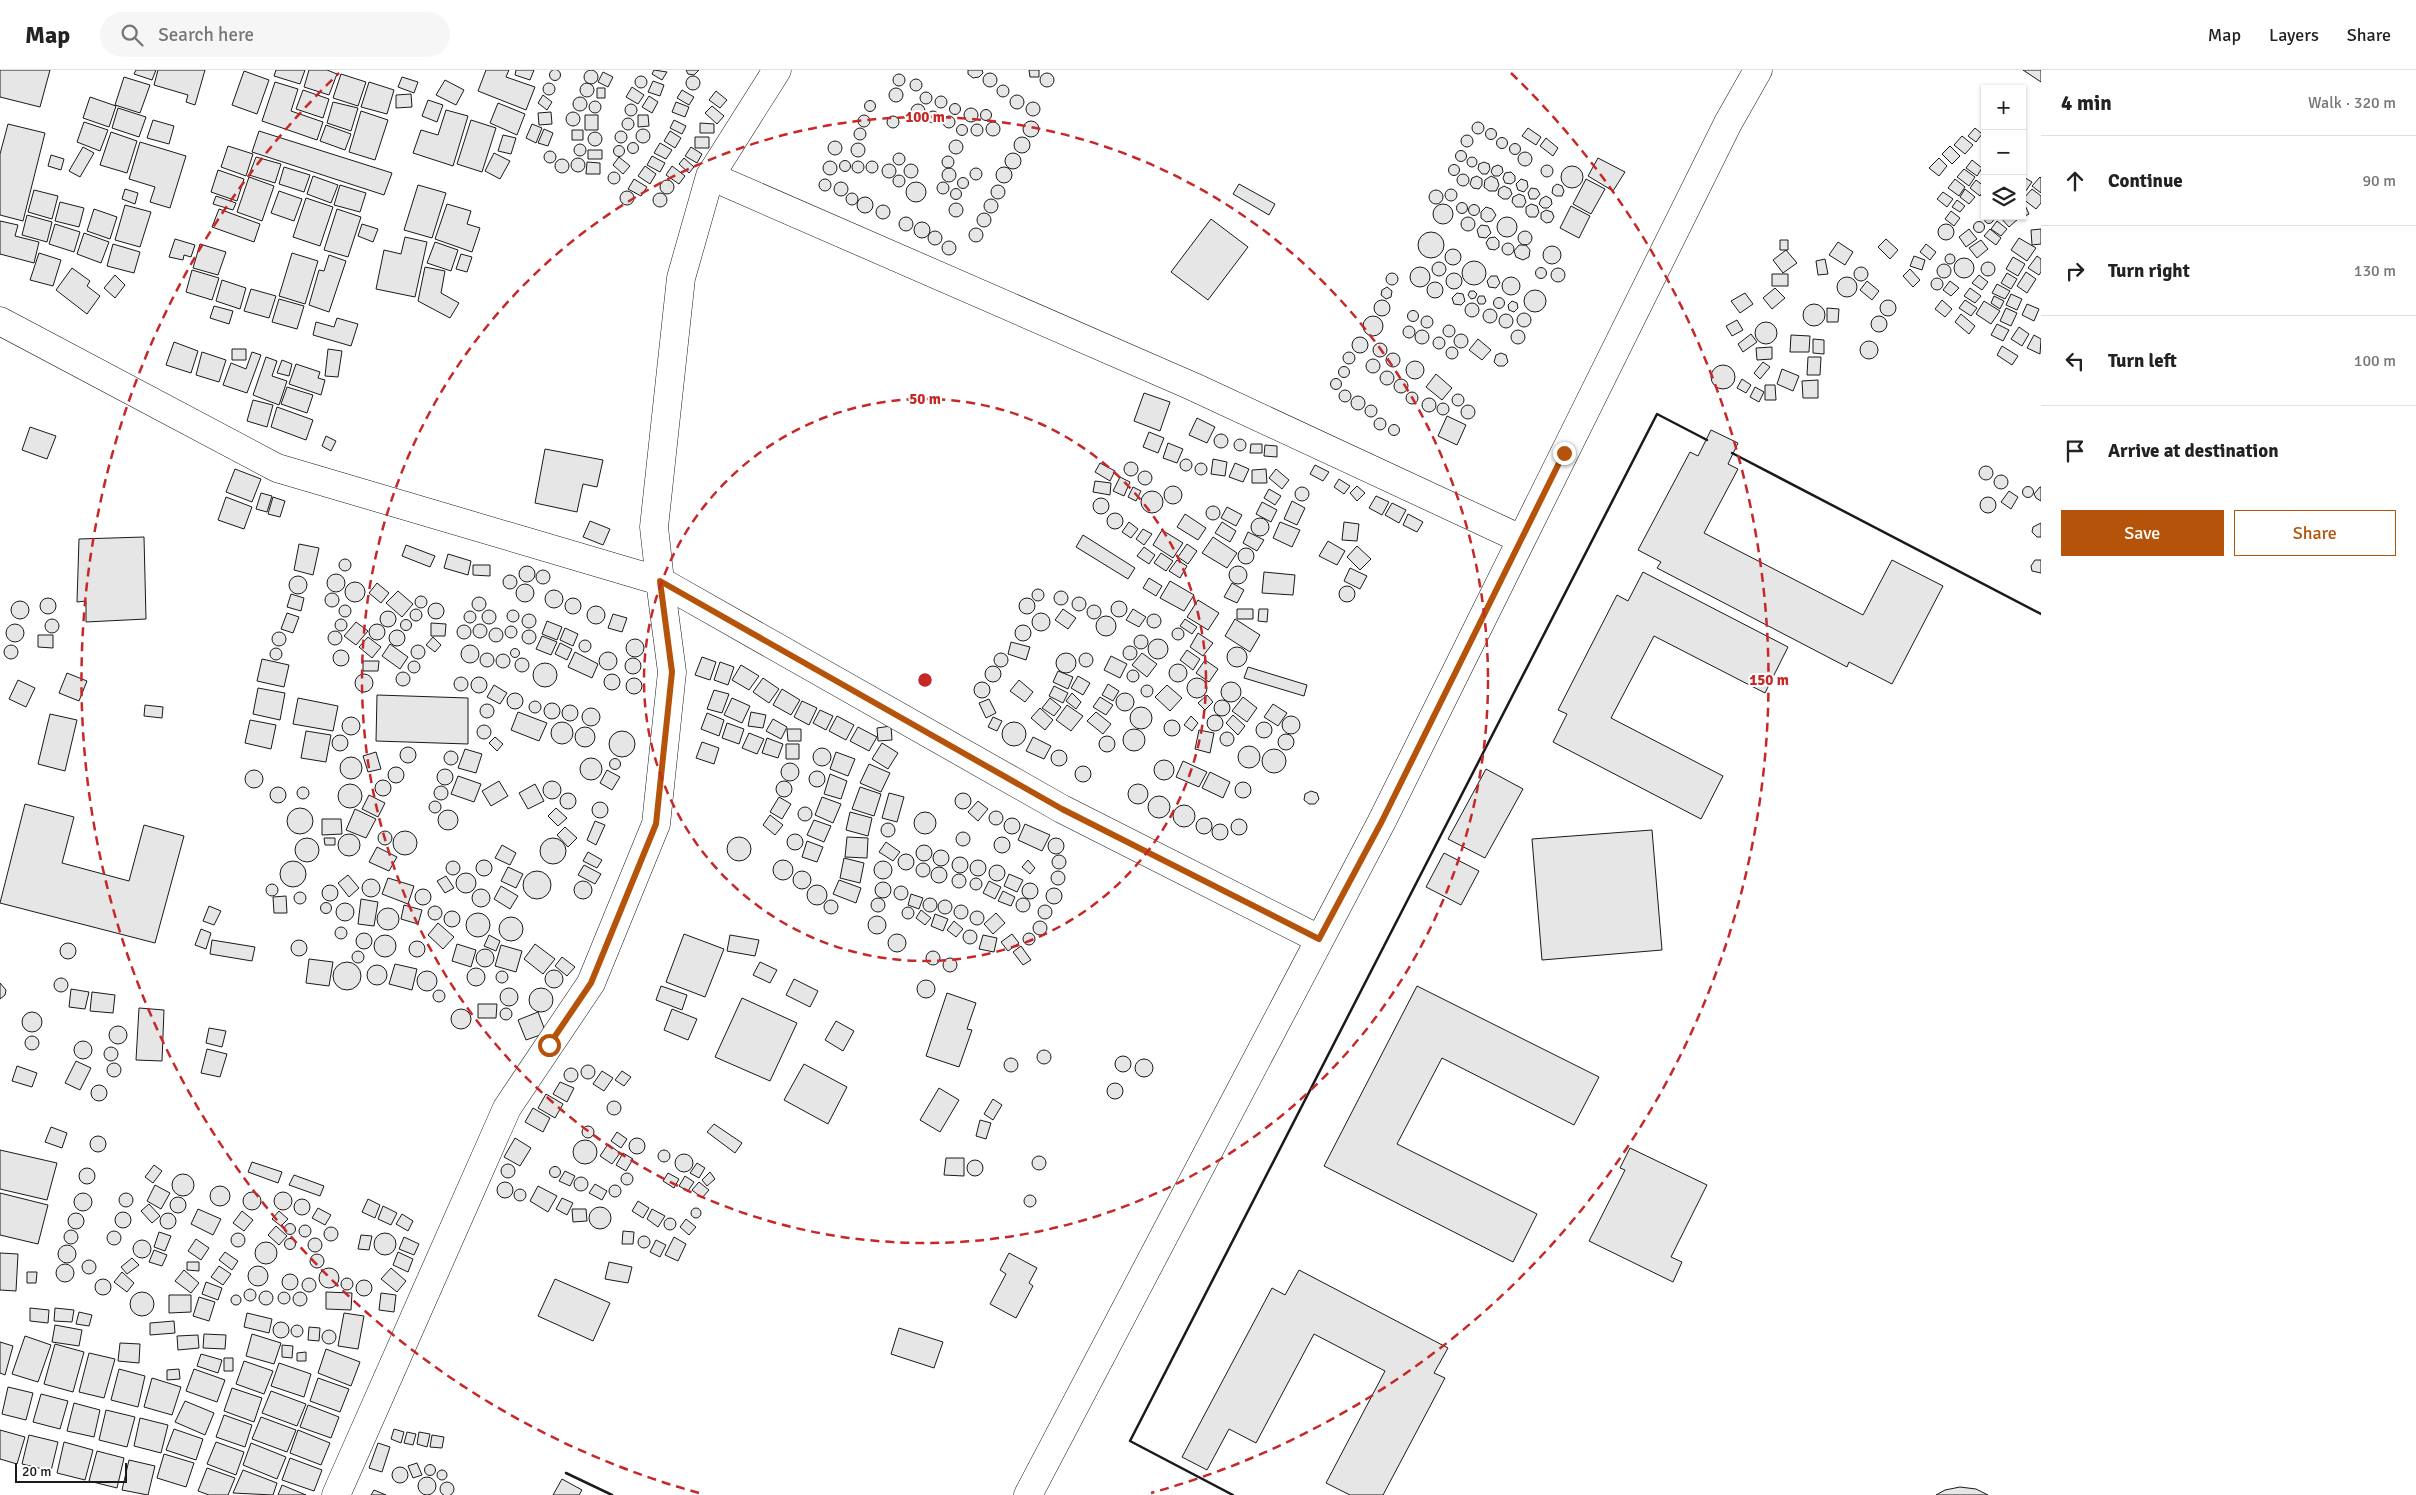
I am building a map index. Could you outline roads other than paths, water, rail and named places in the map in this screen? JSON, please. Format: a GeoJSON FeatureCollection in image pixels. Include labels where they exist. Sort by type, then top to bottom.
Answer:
{"type":"FeatureCollection","features":[{"type":"Feature","properties":{"kind":"street"},"geometry":{"type":"LineString","coordinates":[[336,1495],[507,1108],[591,983],[656,824],[672,672],[654,527],[681,278],[710,176],[777,70]]}},
{"type":"Feature","properties":{"kind":"street"},"geometry":{"type":"LineString","coordinates":[[1028,1495],[1382,821],[1728,123],[1758,70]]}},
{"type":"Feature","properties":{"kind":"street"},"geometry":{"type":"LineString","coordinates":[[710,176],[1194,387],[1521,539]]}},
{"type":"Feature","properties":{"kind":"street"},"geometry":{"type":"LineString","coordinates":[[0,321],[278,468],[660,581],[1062,809],[1319,939]]}}]}
